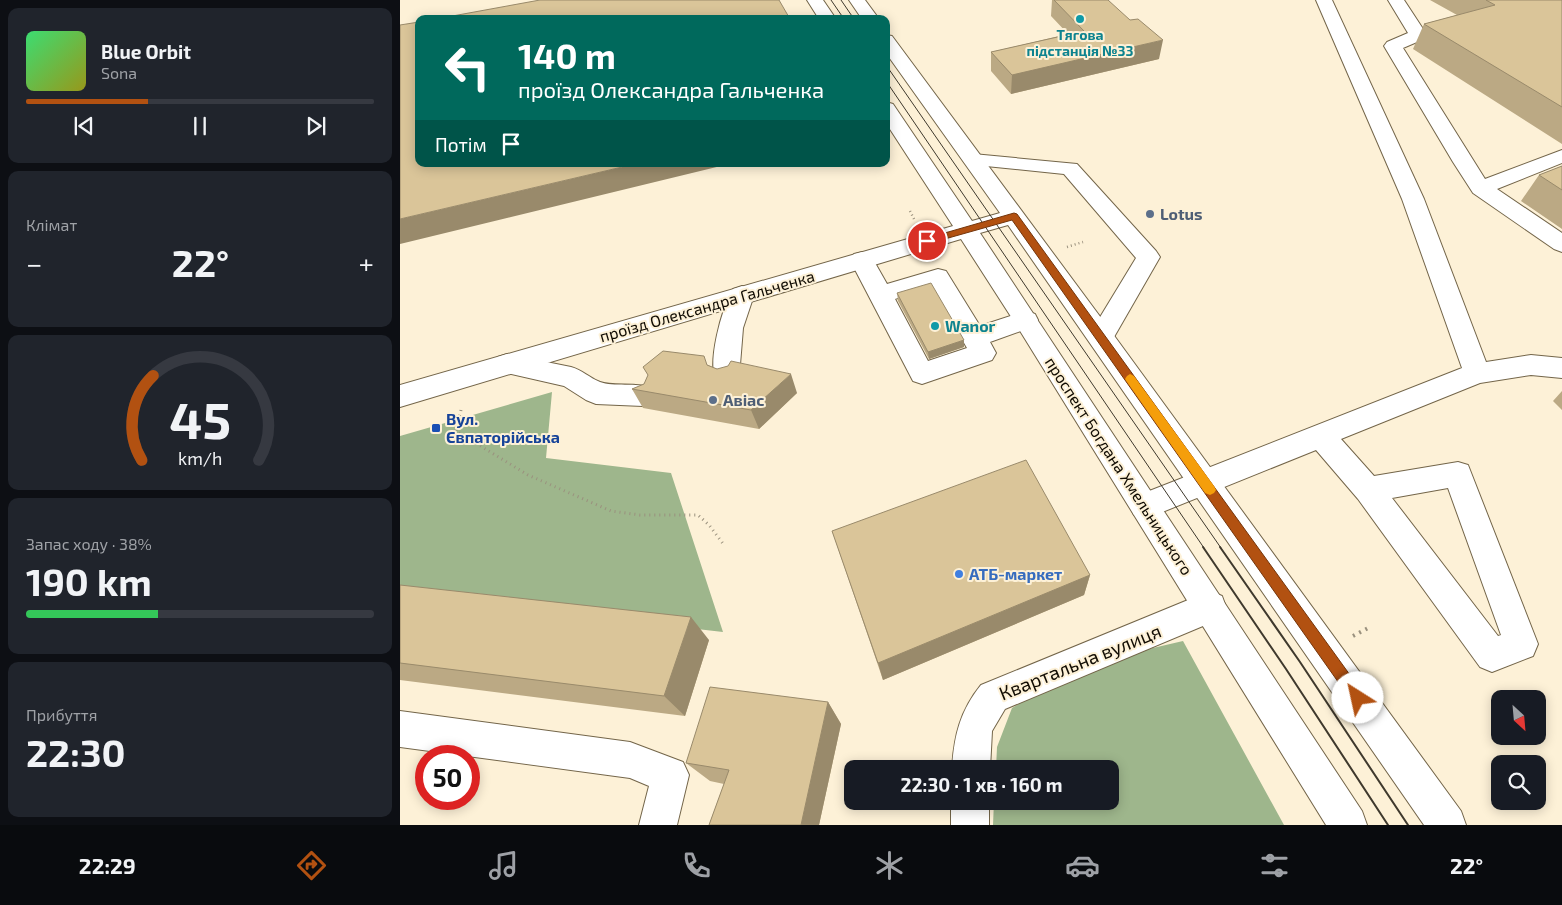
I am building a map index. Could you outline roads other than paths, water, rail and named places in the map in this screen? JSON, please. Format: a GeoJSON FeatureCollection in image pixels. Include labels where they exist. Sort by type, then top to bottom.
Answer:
{"type":"FeatureCollection","features":[{"type":"Feature","properties":{"kind":"main road"},"geometry":{"type":"LineString","coordinates":[[816,0],[825,15]]}},
{"type":"Feature","properties":{"kind":"main road"},"geometry":{"type":"LineString","coordinates":[[857,0],[868,15]]}},
{"type":"Feature","properties":{"kind":"main road"},"geometry":{"type":"LineString","coordinates":[[1324,0],[1413,199],[1478,374]]}},
{"type":"Feature","properties":{"kind":"main road"},"geometry":{"type":"LineString","coordinates":[[1396,0],[1418,35],[1392,46],[1463,162],[1481,188],[1562,244]]}},
{"type":"Feature","properties":{"kind":"main road"},"geometry":{"type":"LineString","coordinates":[[890,46],[1101,337],[1447,825]]}},
{"type":"Feature","properties":{"kind":"main road","name":"проспект Богдана Хмельницького"},"geometry":{"type":"LineString","coordinates":[[890,114],[1026,320],[1348,825]]}},
{"type":"Feature","properties":{"kind":"main road"},"geometry":{"type":"LineString","coordinates":[[1481,188],[1562,156]]}},
{"type":"Feature","properties":{"kind":"main road"},"geometry":{"type":"LineString","coordinates":[[973,160],[1070,168],[1148,257],[1101,337]]}},
{"type":"Feature","properties":{"kind":"main road","name":"проїзд Олександра Гальченка"},"geometry":{"type":"LineString","coordinates":[[400,396],[1014,216]]}},
{"type":"Feature","properties":{"kind":"main road"},"geometry":{"type":"LineString","coordinates":[[862,260],[880,295],[922,374],[983,353],[938,277],[880,295]]}},
{"type":"Feature","properties":{"kind":"main road"},"geometry":{"type":"LineString","coordinates":[[726,377],[730,328],[742,295]]}},
{"type":"Feature","properties":{"kind":"main road"},"geometry":{"type":"LineString","coordinates":[[974,338],[1026,320]]}},
{"type":"Feature","properties":{"kind":"main road"},"geometry":{"type":"LineString","coordinates":[[507,364],[570,376],[596,393],[643,395]]}},
{"type":"Feature","properties":{"kind":"main road"},"geometry":{"type":"LineString","coordinates":[[1145,506],[1478,374],[1531,365],[1562,368]]}},
{"type":"Feature","properties":{"kind":"main road"},"geometry":{"type":"LineString","coordinates":[[1321,436],[1368,490],[1492,655],[1521,644],[1458,474],[1368,490]]}},
{"type":"Feature","properties":{"kind":"main road","name":"Квартальна вулиця"},"geometry":{"type":"LineString","coordinates":[[971,760],[972,732],[980,712],[992,697],[1210,607]]}},
{"type":"Feature","properties":{"kind":"main road"},"geometry":{"type":"LineString","coordinates":[[400,729],[630,760],[670,775],[658,825]]}},
{"type":"Feature","properties":{"kind":"main road"},"geometry":{"type":"LineString","coordinates":[[970,810],[970,825]]}},
{"type":"Feature","properties":{"kind":"tram line"},"geometry":{"type":"LineString","coordinates":[[831,0],[841,15]]}},
{"type":"Feature","properties":{"kind":"tram line"},"geometry":{"type":"LineString","coordinates":[[841,0],[851,15]]}},
{"type":"Feature","properties":{"kind":"tram line"},"geometry":{"type":"LineString","coordinates":[[890,71],[1221,548]]}},
{"type":"Feature","properties":{"kind":"tram line"},"geometry":{"type":"LineString","coordinates":[[890,87],[1204,548]]}},
{"type":"Feature","properties":{"kind":"tram line"},"geometry":{"type":"LineString","coordinates":[[1203,547],[1286,669],[1388,825]]}},
{"type":"Feature","properties":{"kind":"tram line"},"geometry":{"type":"LineString","coordinates":[[1220,547],[1300,662],[1408,825]]}},
{"type":"Feature","properties":{"kind":"place","name":"Тягова пiдстанцiя №33"},"geometry":{"type":"Point","coordinates":[1080,19]}},
{"type":"Feature","properties":{"kind":"place","name":"Lotus"},"geometry":{"type":"Point","coordinates":[1150,214]}},
{"type":"Feature","properties":{"kind":"place","name":"Wanor"},"geometry":{"type":"Point","coordinates":[935,326]}},
{"type":"Feature","properties":{"kind":"place","name":"Авіас"},"geometry":{"type":"Point","coordinates":[713,400]}},
{"type":"Feature","properties":{"kind":"place","name":"Вул. Євпаторійська"},"geometry":{"type":"Point","coordinates":[436,428]}},
{"type":"Feature","properties":{"kind":"place","name":"АТБ-маркет"},"geometry":{"type":"Point","coordinates":[959,574]}}]}
